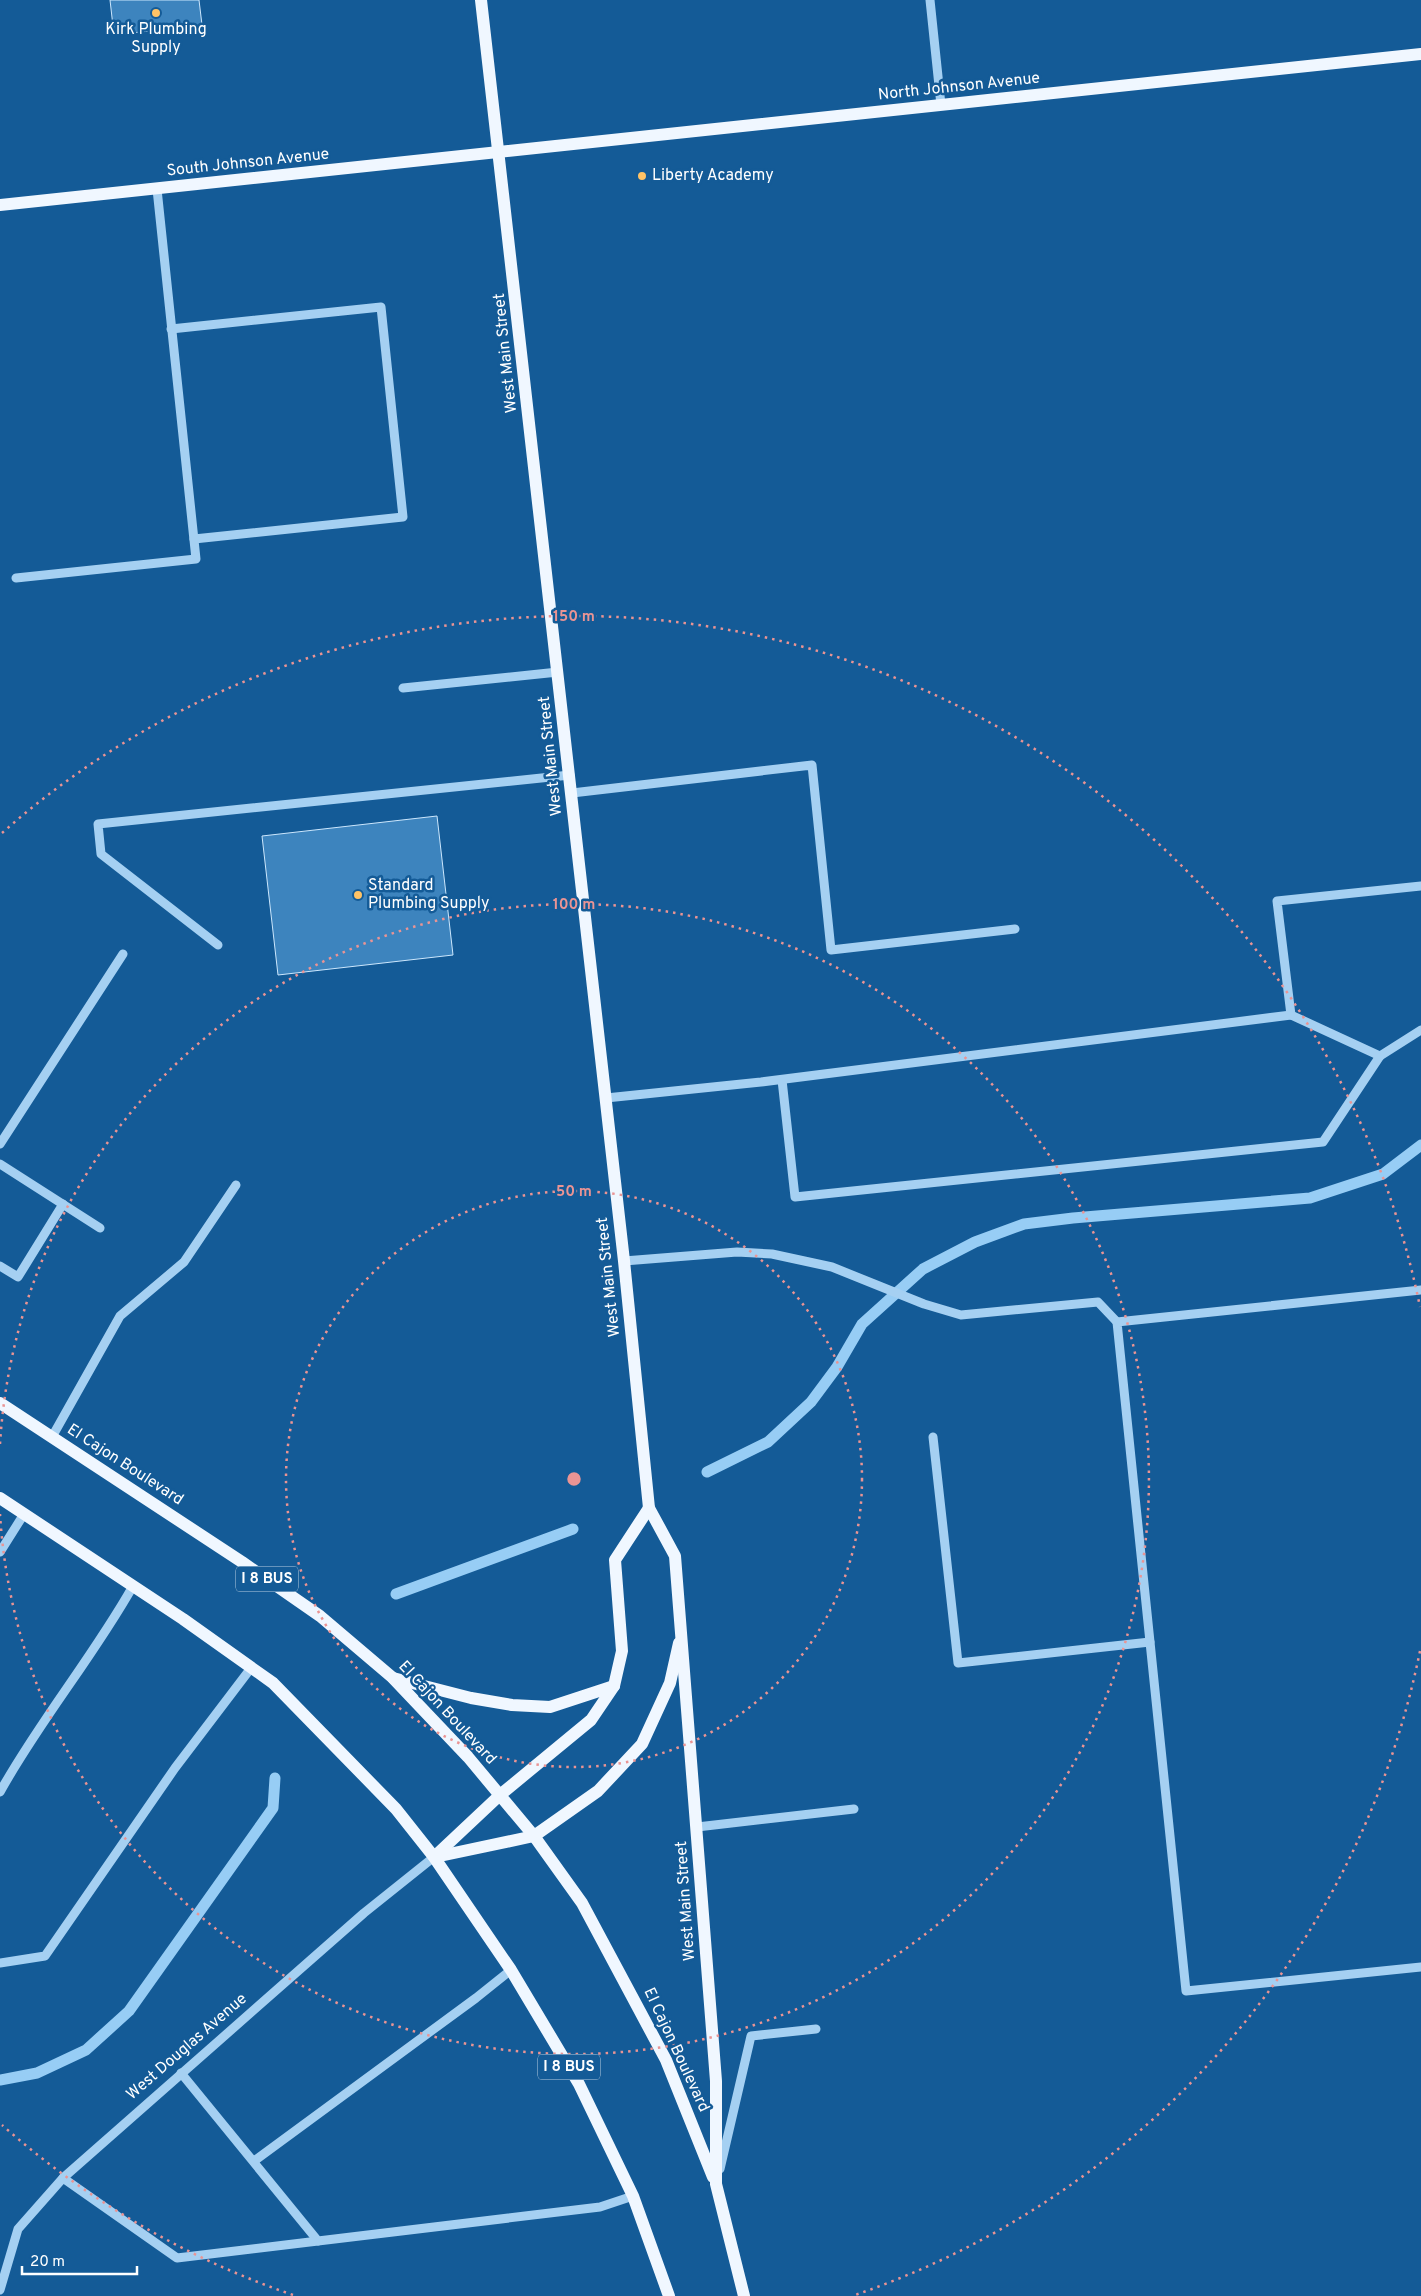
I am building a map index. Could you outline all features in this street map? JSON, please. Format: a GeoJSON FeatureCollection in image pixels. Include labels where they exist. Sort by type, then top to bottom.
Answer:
{"type":"FeatureCollection","features":[{"type":"Feature","properties":{"kind":"main road","name":"West Main Street"},"geometry":{"type":"LineString","coordinates":[[481,0],[500,153],[606,1098],[649,1508],[675,1556],[716,2081],[716,2184],[744,2296]]}},
{"type":"Feature","properties":{"kind":"main road","name":"North Johnson Avenue"},"geometry":{"type":"LineString","coordinates":[[500,153],[1421,54]]}},
{"type":"Feature","properties":{"kind":"main road","name":"South Johnson Avenue"},"geometry":{"type":"LineString","coordinates":[[0,205],[500,153]]}},
{"type":"Feature","properties":{"kind":"main road","name":"El Cajon Boulevard"},"geometry":{"type":"LineString","coordinates":[[0,1403],[320,1616],[393,1678],[468,1757],[534,1836],[582,1903],[625,1980],[666,2060],[716,2184]]}},
{"type":"Feature","properties":{"kind":"main road","name":"I 8 BUS"},"geometry":{"type":"LineString","coordinates":[[0,1498],[133,1586],[273,1683],[383,1795],[434,1857],[511,1970],[579,2084],[633,2196],[669,2296]]}},
{"type":"Feature","properties":{"kind":"main road"},"geometry":{"type":"LineString","coordinates":[[500,1795],[591,1720],[614,1686],[622,1651],[614,1560],[649,1508]]}},
{"type":"Feature","properties":{"kind":"main road","name":"West Douglas Avenue"},"geometry":{"type":"LineString","coordinates":[[434,1857],[534,1836],[598,1792],[642,1744],[670,1682],[682,1631]]}},
{"type":"Feature","properties":{"kind":"main road"},"geometry":{"type":"LineString","coordinates":[[393,1678],[471,1698],[512,1705],[550,1707],[614,1686]]}},
{"type":"Feature","properties":{"kind":"main road","name":"West Douglas Avenue"},"geometry":{"type":"LineString","coordinates":[[434,1857],[500,1795]]}},
{"type":"Feature","properties":{"kind":"street"},"geometry":{"type":"LineString","coordinates":[[930,0],[941,105]]}},
{"type":"Feature","properties":{"kind":"street"},"geometry":{"type":"LineString","coordinates":[[16,578],[196,559],[157,189]]}},
{"type":"Feature","properties":{"kind":"street"},"geometry":{"type":"LineString","coordinates":[[171,329],[381,307],[403,517],[194,539]]}},
{"type":"Feature","properties":{"kind":"street"},"geometry":{"type":"LineString","coordinates":[[403,688],[558,672]]}},
{"type":"Feature","properties":{"kind":"street"},"geometry":{"type":"LineString","coordinates":[[572,793],[812,765],[831,950],[1015,929]]}},
{"type":"Feature","properties":{"kind":"street"},"geometry":{"type":"LineString","coordinates":[[218,945],[101,854],[98,824],[570,775]]}},
{"type":"Feature","properties":{"kind":"street"},"geometry":{"type":"LineString","coordinates":[[1291,1015],[1277,901],[1421,886]]}},
{"type":"Feature","properties":{"kind":"street"},"geometry":{"type":"LineString","coordinates":[[0,1144],[124,954]]}},
{"type":"Feature","properties":{"kind":"street"},"geometry":{"type":"LineString","coordinates":[[606,1098],[782,1080],[1291,1015],[1380,1056]]}},
{"type":"Feature","properties":{"kind":"street"},"geometry":{"type":"LineString","coordinates":[[782,1080],[795,1198],[1323,1142],[1380,1056],[1421,1030]]}},
{"type":"Feature","properties":{"kind":"street"},"geometry":{"type":"LineString","coordinates":[[0,1164],[100,1228]]}},
{"type":"Feature","properties":{"kind":"street"},"geometry":{"type":"LineString","coordinates":[[52,1436],[120,1316],[184,1262],[236,1185]]}},
{"type":"Feature","properties":{"kind":"street"},"geometry":{"type":"LineString","coordinates":[[0,1266],[18,1277],[63,1204]]}},
{"type":"Feature","properties":{"kind":"street"},"geometry":{"type":"LineString","coordinates":[[624,1261],[737,1252],[772,1254],[832,1267],[961,1316],[1098,1302],[1117,1322],[1186,1991],[1421,1967]]}},
{"type":"Feature","properties":{"kind":"street"},"geometry":{"type":"LineString","coordinates":[[1117,1322],[1421,1290]]}},
{"type":"Feature","properties":{"kind":"street"},"geometry":{"type":"LineString","coordinates":[[933,1437],[958,1663],[1150,1642]]}},
{"type":"Feature","properties":{"kind":"street"},"geometry":{"type":"LineString","coordinates":[[0,1552],[24,1514]]}},
{"type":"Feature","properties":{"kind":"street"},"geometry":{"type":"LineString","coordinates":[[0,1792],[23,1750],[114,1618],[133,1586]]}},
{"type":"Feature","properties":{"kind":"street"},"geometry":{"type":"LineString","coordinates":[[0,1963],[45,1956],[175,1768],[251,1668]]}},
{"type":"Feature","properties":{"kind":"street"},"geometry":{"type":"LineString","coordinates":[[697,1827],[854,1809]]}},
{"type":"Feature","properties":{"kind":"street","name":"West Douglas Avenue"},"geometry":{"type":"LineString","coordinates":[[0,2290],[18,2229],[63,2178],[364,1913],[434,1857]]}},
{"type":"Feature","properties":{"kind":"street"},"geometry":{"type":"LineString","coordinates":[[254,2161],[468,2004],[511,1970]]}},
{"type":"Feature","properties":{"kind":"street"},"geometry":{"type":"LineString","coordinates":[[716,2184],[751,2036],[816,2029]]}},
{"type":"Feature","properties":{"kind":"street"},"geometry":{"type":"LineString","coordinates":[[182,2073],[318,2241]]}},
{"type":"Feature","properties":{"kind":"street"},"geometry":{"type":"LineString","coordinates":[[63,2178],[177,2258],[600,2207],[633,2196]]}},
{"type":"Feature","properties":{"kind":"building","name":"Kirk Plumbing Supply"},"geometry":{"type":"Polygon","coordinates":[[[110,0],[199,0],[202,25],[114,35],[110,0]]]}},
{"type":"Feature","properties":{"kind":"building","name":"Standard Plumbing Supply"},"geometry":{"type":"Polygon","coordinates":[[[437,816],[453,955],[278,975],[262,836],[437,816]]]}},
{"type":"Feature","properties":{"kind":"waterway"},"geometry":{"type":"LineString","coordinates":[[707,1472],[768,1442],[811,1402],[837,1367],[862,1324],[923,1269],[975,1242],[1024,1224],[1073,1218],[1310,1198],[1383,1174],[1421,1145]]}},
{"type":"Feature","properties":{"kind":"waterway"},"geometry":{"type":"LineString","coordinates":[[396,1594],[573,1529]]}},
{"type":"Feature","properties":{"kind":"waterway"},"geometry":{"type":"LineString","coordinates":[[0,2080],[37,2073],[86,2050],[129,2011],[273,1808],[275,1778]]}},
{"type":"Feature","properties":{"kind":"place","name":"Kirk Plumbing Supply"},"geometry":{"type":"Point","coordinates":[156,13]}},
{"type":"Feature","properties":{"kind":"place","name":"Liberty Academy"},"geometry":{"type":"Point","coordinates":[642,176]}},
{"type":"Feature","properties":{"kind":"place","name":"Standard Plumbing Supply"},"geometry":{"type":"Point","coordinates":[358,895]}}]}
